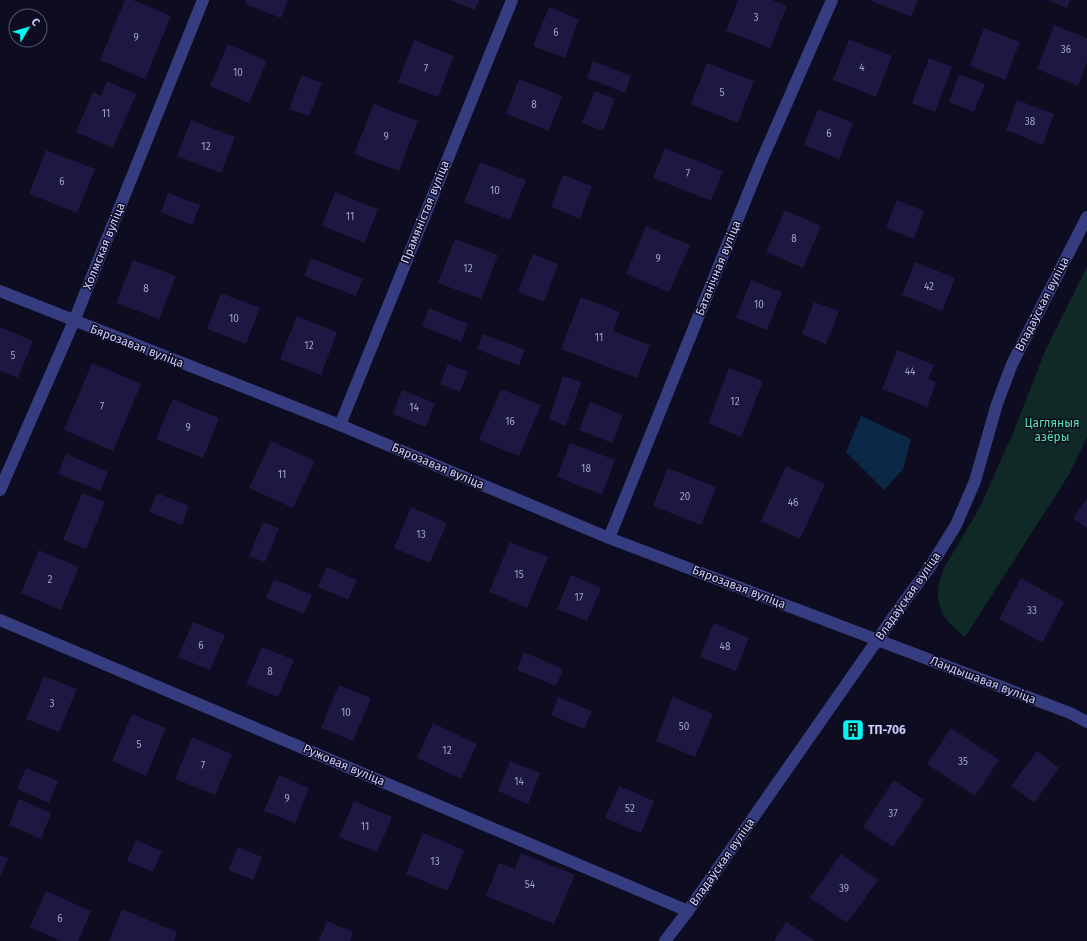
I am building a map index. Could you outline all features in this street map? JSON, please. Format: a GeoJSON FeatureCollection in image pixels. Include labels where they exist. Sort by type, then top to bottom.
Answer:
{"type":"FeatureCollection","features":[{"type":"Feature","properties":{"kind":"street","name":"Холмская вуліца"},"geometry":{"type":"LineString","coordinates":[[0,490],[74,321],[203,0]]}},
{"type":"Feature","properties":{"kind":"street","name":"Прамяністая вуліца"},"geometry":{"type":"LineString","coordinates":[[340,425],[512,0]]}},
{"type":"Feature","properties":{"kind":"street","name":"Батанічная вуліца"},"geometry":{"type":"LineString","coordinates":[[609,538],[760,164],[832,0]]}},
{"type":"Feature","properties":{"kind":"street","name":"Владаўская вуліца"},"geometry":{"type":"LineString","coordinates":[[665,941],[688,911],[877,640],[930,567],[956,525],[975,482],[997,404],[1012,364],[1087,217]]}},
{"type":"Feature","properties":{"kind":"street","name":"Бярозавая вуліца"},"geometry":{"type":"LineString","coordinates":[[0,291],[340,425],[609,538],[877,640]]}},
{"type":"Feature","properties":{"kind":"street","name":"Ружовая вуліца"},"geometry":{"type":"LineString","coordinates":[[0,620],[688,911]]}},
{"type":"Feature","properties":{"kind":"street","name":"Ландышавая вуліца"},"geometry":{"type":"LineString","coordinates":[[877,640],[928,658],[1070,713],[1087,722]]}},
{"type":"Feature","properties":{"kind":"green space","name":"Цагляныя азёры"},"geometry":{"type":"Polygon","coordinates":[[[1087,267],[1087,437],[1070,473],[965,637],[949,622],[940,607],[938,589],[940,579],[944,568],[980,507],[1013,433],[1045,351],[1087,267]]]}},
{"type":"Feature","properties":{"kind":"water"},"geometry":{"type":"Polygon","coordinates":[[[861,416],[911,439],[903,469],[884,490],[846,452],[861,416]]]}},
{"type":"Feature","properties":{"kind":"building"},"geometry":{"type":"Polygon","coordinates":[[[125,0],[133,0],[171,16],[145,79],[100,60],[125,0]]]}},
{"type":"Feature","properties":{"kind":"building"},"geometry":{"type":"Polygon","coordinates":[[[246,0],[288,0],[281,18],[245,4],[246,0]]]}},
{"type":"Feature","properties":{"kind":"building"},"geometry":{"type":"Polygon","coordinates":[[[449,0],[479,0],[475,10],[449,0]]]}},
{"type":"Feature","properties":{"kind":"building"},"geometry":{"type":"Polygon","coordinates":[[[738,0],[772,0],[787,6],[770,48],[726,31],[738,0]]]}},
{"type":"Feature","properties":{"kind":"building"},"geometry":{"type":"Polygon","coordinates":[[[869,0],[918,0],[911,17],[869,0]]]}},
{"type":"Feature","properties":{"kind":"building"},"geometry":{"type":"Polygon","coordinates":[[[1047,0],[1070,0],[1067,8],[1047,0]]]}},
{"type":"Feature","properties":{"kind":"building"},"geometry":{"type":"Polygon","coordinates":[[[549,7],[579,19],[565,58],[533,46],[549,7]]]}},
{"type":"Feature","properties":{"kind":"building"},"geometry":{"type":"Polygon","coordinates":[[[1054,25],[1087,38],[1087,62],[1078,86],[1037,69],[1054,25]]]}},
{"type":"Feature","properties":{"kind":"building"},"geometry":{"type":"Polygon","coordinates":[[[984,28],[1020,42],[1005,80],[970,66],[984,28]]]}},
{"type":"Feature","properties":{"kind":"building"},"geometry":{"type":"Polygon","coordinates":[[[849,39],[892,56],[876,97],[833,80],[849,39]]]}},
{"type":"Feature","properties":{"kind":"building"},"geometry":{"type":"Polygon","coordinates":[[[414,40],[454,56],[438,97],[398,82],[414,40]]]}},
{"type":"Feature","properties":{"kind":"building"},"geometry":{"type":"Polygon","coordinates":[[[228,44],[267,61],[249,103],[210,86],[228,44]]]}},
{"type":"Feature","properties":{"kind":"building"},"geometry":{"type":"Polygon","coordinates":[[[929,58],[952,67],[935,112],[912,103],[929,58]]]}},
{"type":"Feature","properties":{"kind":"building"},"geometry":{"type":"Polygon","coordinates":[[[593,61],[631,76],[625,93],[587,78],[593,61]]]}},
{"type":"Feature","properties":{"kind":"building"},"geometry":{"type":"Polygon","coordinates":[[[707,63],[754,81],[738,123],[691,104],[707,63]]]}},
{"type":"Feature","properties":{"kind":"building"},"geometry":{"type":"Polygon","coordinates":[[[959,74],[985,84],[974,112],[949,102],[959,74]]]}},
{"type":"Feature","properties":{"kind":"building"},"geometry":{"type":"Polygon","coordinates":[[[302,75],[322,83],[309,116],[289,109],[302,75]]]}},
{"type":"Feature","properties":{"kind":"building"},"geometry":{"type":"Polygon","coordinates":[[[519,79],[562,96],[549,131],[506,114],[519,79]]]}},
{"type":"Feature","properties":{"kind":"building"},"geometry":{"type":"Polygon","coordinates":[[[107,81],[136,94],[113,148],[76,132],[93,92],[101,96],[107,81]]]}},
{"type":"Feature","properties":{"kind":"building"},"geometry":{"type":"Polygon","coordinates":[[[595,91],[615,99],[603,131],[582,123],[595,91]]]}},
{"type":"Feature","properties":{"kind":"building"},"geometry":{"type":"Polygon","coordinates":[[[1017,100],[1054,114],[1043,145],[1006,130],[1017,100]]]}},
{"type":"Feature","properties":{"kind":"building"},"geometry":{"type":"Polygon","coordinates":[[[374,104],[418,121],[399,171],[354,154],[374,104]]]}},
{"type":"Feature","properties":{"kind":"building"},"geometry":{"type":"Polygon","coordinates":[[[818,109],[853,123],[839,159],[804,145],[818,109]]]}},
{"type":"Feature","properties":{"kind":"building"},"geometry":{"type":"Polygon","coordinates":[[[191,120],[235,137],[221,173],[177,156],[191,120]]]}},
{"type":"Feature","properties":{"kind":"building"},"geometry":{"type":"Polygon","coordinates":[[[665,148],[723,171],[711,201],[653,178],[665,148]]]}},
{"type":"Feature","properties":{"kind":"building"},"geometry":{"type":"Polygon","coordinates":[[[46,150],[95,169],[77,213],[29,194],[46,150]]]}},
{"type":"Feature","properties":{"kind":"building"},"geometry":{"type":"Polygon","coordinates":[[[480,162],[526,180],[510,220],[464,202],[480,162]]]}},
{"type":"Feature","properties":{"kind":"building"},"geometry":{"type":"Polygon","coordinates":[[[563,175],[592,186],[580,219],[551,207],[563,175]]]}},
{"type":"Feature","properties":{"kind":"building"},"geometry":{"type":"Polygon","coordinates":[[[335,192],[378,209],[365,243],[322,226],[335,192]]]}},
{"type":"Feature","properties":{"kind":"building"},"geometry":{"type":"Polygon","coordinates":[[[168,193],[200,205],[192,225],[161,212],[168,193]]]}},
{"type":"Feature","properties":{"kind":"building"},"geometry":{"type":"Polygon","coordinates":[[[897,200],[924,211],[914,239],[886,228],[897,200]]]}},
{"type":"Feature","properties":{"kind":"building"},"geometry":{"type":"Polygon","coordinates":[[[785,210],[821,226],[803,268],[766,252],[785,210]]]}},
{"type":"Feature","properties":{"kind":"building"},"geometry":{"type":"Polygon","coordinates":[[[646,226],[690,245],[669,292],[626,274],[646,226]]]}},
{"type":"Feature","properties":{"kind":"building"},"geometry":{"type":"Polygon","coordinates":[[[455,239],[498,255],[481,299],[438,283],[455,239]]]}},
{"type":"Feature","properties":{"kind":"building"},"geometry":{"type":"Polygon","coordinates":[[[533,254],[558,264],[544,302],[518,292],[533,254]]]}},
{"type":"Feature","properties":{"kind":"building"},"geometry":{"type":"Polygon","coordinates":[[[311,258],[363,279],[356,296],[304,276],[311,258]]]}},
{"type":"Feature","properties":{"kind":"building"},"geometry":{"type":"Polygon","coordinates":[[[133,260],[176,276],[159,319],[116,303],[133,260]]]}},
{"type":"Feature","properties":{"kind":"building"},"geometry":{"type":"Polygon","coordinates":[[[915,262],[955,278],[942,311],[902,295],[915,262]]]}},
{"type":"Feature","properties":{"kind":"building"},"geometry":{"type":"Polygon","coordinates":[[[751,280],[782,292],[767,330],[736,318],[751,280]]]}},
{"type":"Feature","properties":{"kind":"building"},"geometry":{"type":"Polygon","coordinates":[[[221,293],[260,308],[246,344],[207,329],[221,293]]]}},
{"type":"Feature","properties":{"kind":"building"},"geometry":{"type":"Polygon","coordinates":[[[581,297],[620,312],[613,331],[650,345],[637,378],[561,349],[581,297]]]}},
{"type":"Feature","properties":{"kind":"building"},"geometry":{"type":"Polygon","coordinates":[[[814,302],[839,311],[826,344],[802,334],[814,302]]]}},
{"type":"Feature","properties":{"kind":"building"},"geometry":{"type":"Polygon","coordinates":[[[429,308],[468,324],[461,342],[422,326],[429,308]]]}},
{"type":"Feature","properties":{"kind":"building"},"geometry":{"type":"Polygon","coordinates":[[[297,316],[337,332],[321,375],[280,359],[297,316]]]}},
{"type":"Feature","properties":{"kind":"building"},"geometry":{"type":"Polygon","coordinates":[[[0,327],[33,341],[18,378],[0,371],[0,327]]]}},
{"type":"Feature","properties":{"kind":"building"},"geometry":{"type":"Polygon","coordinates":[[[483,334],[525,350],[519,366],[477,349],[483,334]]]}},
{"type":"Feature","properties":{"kind":"building"},"geometry":{"type":"Polygon","coordinates":[[[897,350],[934,365],[928,379],[936,382],[927,407],[882,389],[897,350]]]}},
{"type":"Feature","properties":{"kind":"building"},"geometry":{"type":"Polygon","coordinates":[[[92,363],[141,384],[113,451],[64,430],[92,363]]]}},
{"type":"Feature","properties":{"kind":"building"},"geometry":{"type":"Polygon","coordinates":[[[448,364],[468,372],[460,392],[440,384],[448,364]]]}},
{"type":"Feature","properties":{"kind":"building"},"geometry":{"type":"Polygon","coordinates":[[[729,368],[763,381],[741,437],[708,423],[729,368]]]}},
{"type":"Feature","properties":{"kind":"building"},"geometry":{"type":"Polygon","coordinates":[[[563,376],[581,382],[566,426],[549,419],[563,376]]]}},
{"type":"Feature","properties":{"kind":"building"},"geometry":{"type":"Polygon","coordinates":[[[501,389],[541,405],[519,456],[479,440],[501,389]]]}},
{"type":"Feature","properties":{"kind":"building"},"geometry":{"type":"Polygon","coordinates":[[[402,390],[435,403],[426,427],[393,414],[402,390]]]}},
{"type":"Feature","properties":{"kind":"building"},"geometry":{"type":"Polygon","coordinates":[[[173,399],[219,418],[203,458],[156,439],[173,399]]]}},
{"type":"Feature","properties":{"kind":"building"},"geometry":{"type":"Polygon","coordinates":[[[590,402],[623,415],[612,443],[579,430],[590,402]]]}},
{"type":"Feature","properties":{"kind":"building"},"geometry":{"type":"Polygon","coordinates":[[[271,441],[315,461],[293,508],[249,488],[271,441]]]}},
{"type":"Feature","properties":{"kind":"building"},"geometry":{"type":"Polygon","coordinates":[[[570,443],[615,460],[602,495],[557,477],[570,443]]]}},
{"type":"Feature","properties":{"kind":"building"},"geometry":{"type":"Polygon","coordinates":[[[66,454],[108,472],[100,491],[58,474],[66,454]]]}},
{"type":"Feature","properties":{"kind":"building"},"geometry":{"type":"Polygon","coordinates":[[[786,466],[825,484],[800,539],[761,521],[786,466]]]}},
{"type":"Feature","properties":{"kind":"building"},"geometry":{"type":"Polygon","coordinates":[[[668,468],[716,487],[701,525],[653,506],[668,468]]]}},
{"type":"Feature","properties":{"kind":"building"},"geometry":{"type":"Polygon","coordinates":[[[82,493],[105,502],[86,549],[63,540],[82,493]]]}},
{"type":"Feature","properties":{"kind":"building"},"geometry":{"type":"Polygon","coordinates":[[[157,493],[189,506],[182,525],[149,512],[157,493]]]}},
{"type":"Feature","properties":{"kind":"building"},"geometry":{"type":"Polygon","coordinates":[[[1087,498],[1087,528],[1073,519],[1087,498]]]}},
{"type":"Feature","properties":{"kind":"building"},"geometry":{"type":"Polygon","coordinates":[[[411,507],[447,523],[430,563],[394,548],[411,507]]]}},
{"type":"Feature","properties":{"kind":"building"},"geometry":{"type":"Polygon","coordinates":[[[263,522],[279,528],[265,562],[249,556],[263,522]]]}},
{"type":"Feature","properties":{"kind":"building"},"geometry":{"type":"Polygon","coordinates":[[[510,542],[548,557],[527,608],[489,592],[510,542]]]}},
{"type":"Feature","properties":{"kind":"building"},"geometry":{"type":"Polygon","coordinates":[[[39,550],[79,567],[61,610],[21,593],[39,550]]]}},
{"type":"Feature","properties":{"kind":"building"},"geometry":{"type":"Polygon","coordinates":[[[327,567],[357,580],[348,600],[318,587],[327,567]]]}},
{"type":"Feature","properties":{"kind":"building"},"geometry":{"type":"Polygon","coordinates":[[[571,575],[601,588],[587,621],[557,609],[571,575]]]}},
{"type":"Feature","properties":{"kind":"building"},"geometry":{"type":"Polygon","coordinates":[[[1021,578],[1064,602],[1042,643],[999,619],[1021,578]]]}},
{"type":"Feature","properties":{"kind":"building"},"geometry":{"type":"Polygon","coordinates":[[[274,579],[312,595],[304,614],[266,598],[274,579]]]}},
{"type":"Feature","properties":{"kind":"building"},"geometry":{"type":"Polygon","coordinates":[[[193,622],[225,635],[210,670],[178,657],[193,622]]]}},
{"type":"Feature","properties":{"kind":"building"},"geometry":{"type":"Polygon","coordinates":[[[714,623],[749,638],[736,671],[700,657],[714,623]]]}},
{"type":"Feature","properties":{"kind":"building"},"geometry":{"type":"Polygon","coordinates":[[[262,647],[294,660],[278,697],[246,684],[262,647]]]}},
{"type":"Feature","properties":{"kind":"building"},"geometry":{"type":"Polygon","coordinates":[[[524,652],[563,669],[556,686],[517,670],[524,652]]]}},
{"type":"Feature","properties":{"kind":"building"},"geometry":{"type":"Polygon","coordinates":[[[44,676],[77,689],[59,732],[26,719],[44,676]]]}},
{"type":"Feature","properties":{"kind":"building"},"geometry":{"type":"Polygon","coordinates":[[[339,685],[371,698],[353,741],[321,728],[339,685]]]}},
{"type":"Feature","properties":{"kind":"building"},"geometry":{"type":"Polygon","coordinates":[[[558,697],[592,711],[584,729],[551,715],[558,697]]]}},
{"type":"Feature","properties":{"kind":"building"},"geometry":{"type":"Polygon","coordinates":[[[673,697],[713,714],[695,757],[656,741],[673,697]]]}},
{"type":"Feature","properties":{"kind":"building"},"geometry":{"type":"Polygon","coordinates":[[[132,714],[166,728],[146,776],[112,761],[132,714]]]}},
{"type":"Feature","properties":{"kind":"building","name":"ТП-706"},"geometry":{"type":"Polygon","coordinates":[[[849,719],[865,730],[857,741],[841,730],[849,719]]]}},
{"type":"Feature","properties":{"kind":"building"},"geometry":{"type":"Polygon","coordinates":[[[433,723],[477,744],[461,779],[417,758],[433,723]]]}},
{"type":"Feature","properties":{"kind":"building"},"geometry":{"type":"Polygon","coordinates":[[[951,728],[999,760],[975,796],[927,764],[951,728]]]}},
{"type":"Feature","properties":{"kind":"building"},"geometry":{"type":"Polygon","coordinates":[[[192,737],[232,754],[215,795],[175,779],[192,737]]]}},
{"type":"Feature","properties":{"kind":"building"},"geometry":{"type":"Polygon","coordinates":[[[1037,751],[1059,768],[1034,803],[1011,786],[1037,751]]]}},
{"type":"Feature","properties":{"kind":"building"},"geometry":{"type":"Polygon","coordinates":[[[510,761],[540,773],[528,804],[498,791],[510,761]]]}},
{"type":"Feature","properties":{"kind":"building"},"geometry":{"type":"Polygon","coordinates":[[[26,768],[58,781],[49,803],[17,789],[26,768]]]}},
{"type":"Feature","properties":{"kind":"building"},"geometry":{"type":"Polygon","coordinates":[[[279,775],[309,788],[295,823],[264,811],[279,775]]]}},
{"type":"Feature","properties":{"kind":"building"},"geometry":{"type":"Polygon","coordinates":[[[894,780],[924,800],[893,847],[863,827],[894,780]]]}},
{"type":"Feature","properties":{"kind":"building"},"geometry":{"type":"Polygon","coordinates":[[[619,786],[654,801],[641,833],[605,818],[619,786]]]}},
{"type":"Feature","properties":{"kind":"building"},"geometry":{"type":"Polygon","coordinates":[[[19,799],[51,813],[41,839],[9,825],[19,799]]]}},
{"type":"Feature","properties":{"kind":"building"},"geometry":{"type":"Polygon","coordinates":[[[354,801],[392,817],[377,852],[339,837],[354,801]]]}},
{"type":"Feature","properties":{"kind":"building"},"geometry":{"type":"Polygon","coordinates":[[[423,833],[464,850],[448,891],[406,874],[423,833]]]}},
{"type":"Feature","properties":{"kind":"building"},"geometry":{"type":"Polygon","coordinates":[[[136,840],[162,851],[153,872],[127,861],[136,840]]]}},
{"type":"Feature","properties":{"kind":"building"},"geometry":{"type":"Polygon","coordinates":[[[238,847],[262,857],[253,880],[228,870],[238,847]]]}},
{"type":"Feature","properties":{"kind":"building"},"geometry":{"type":"Polygon","coordinates":[[[521,853],[575,875],[554,924],[486,896],[499,863],[515,869],[521,853]]]}},
{"type":"Feature","properties":{"kind":"building"},"geometry":{"type":"Polygon","coordinates":[[[841,854],[878,880],[847,923],[810,898],[841,854]]]}},
{"type":"Feature","properties":{"kind":"building"},"geometry":{"type":"Polygon","coordinates":[[[0,855],[8,858],[0,877],[0,855]]]}},
{"type":"Feature","properties":{"kind":"building"},"geometry":{"type":"Polygon","coordinates":[[[46,891],[91,911],[78,941],[61,941],[30,927],[46,891]]]}},
{"type":"Feature","properties":{"kind":"building"},"geometry":{"type":"Polygon","coordinates":[[[122,909],[177,932],[174,941],[109,941],[122,909]]]}},
{"type":"Feature","properties":{"kind":"building"},"geometry":{"type":"Polygon","coordinates":[[[327,921],[353,932],[350,941],[319,941],[327,921]]]}},
{"type":"Feature","properties":{"kind":"building"},"geometry":{"type":"Polygon","coordinates":[[[786,922],[815,941],[774,941],[786,922]]]}},
{"type":"Feature","properties":{"kind":"place","name":"ТП-706"},"geometry":{"type":"Point","coordinates":[853,730]}}]}
